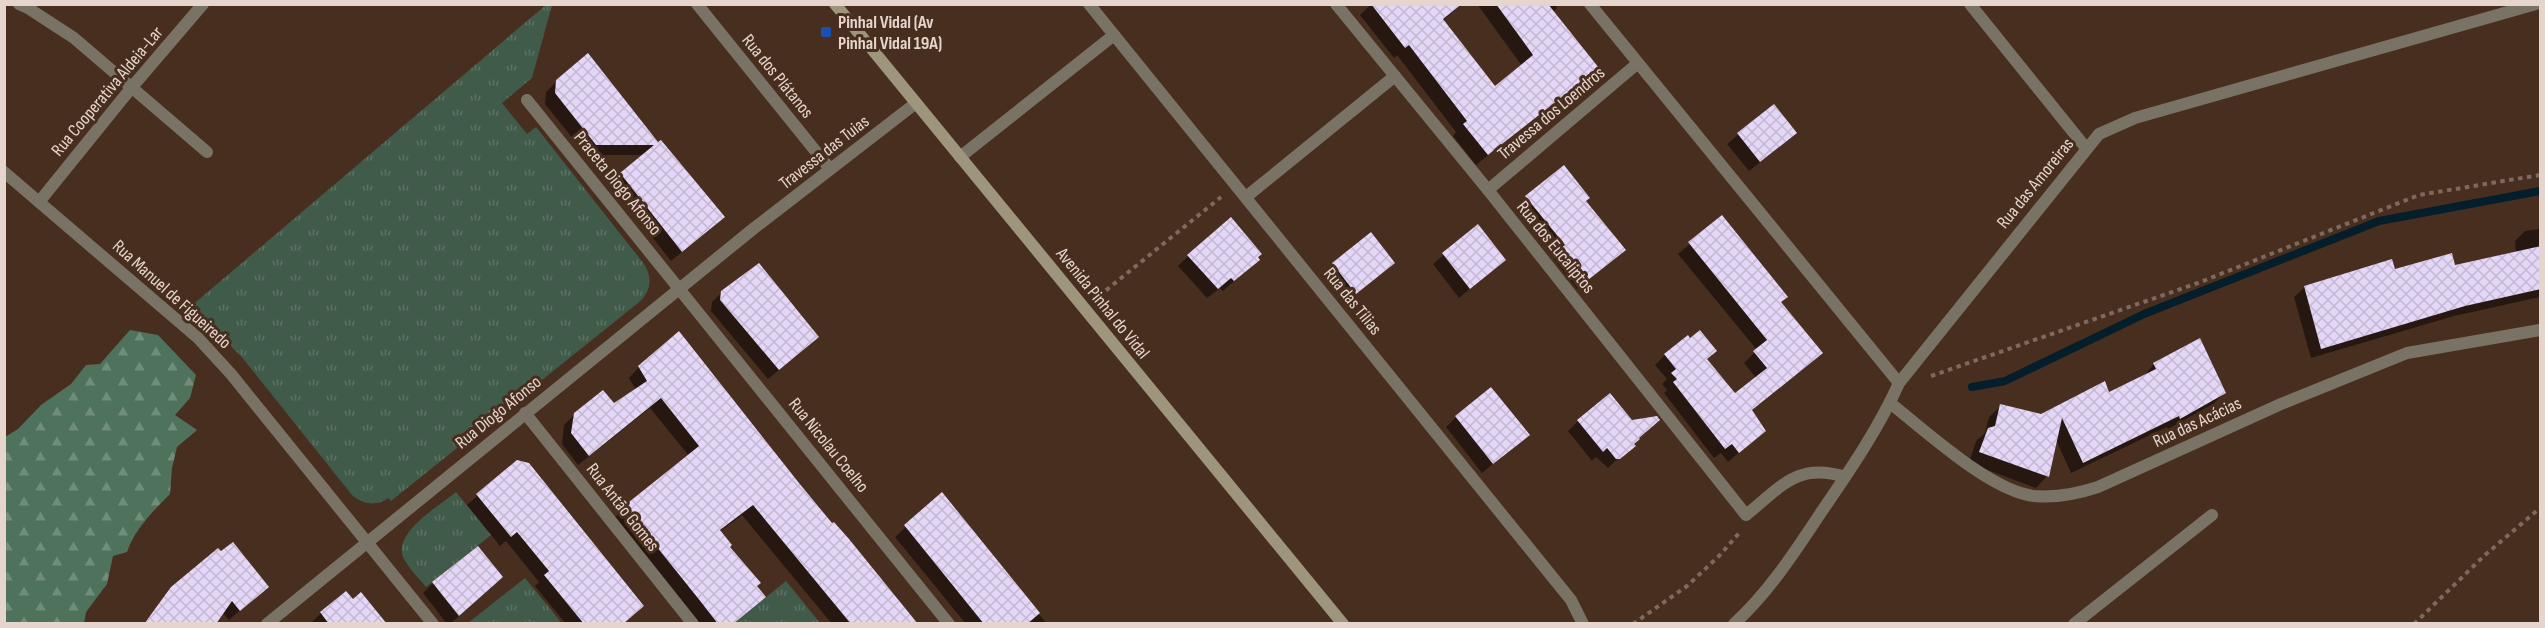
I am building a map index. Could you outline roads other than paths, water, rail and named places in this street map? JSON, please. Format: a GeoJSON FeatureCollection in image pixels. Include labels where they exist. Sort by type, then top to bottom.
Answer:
{"type":"FeatureCollection","features":[{"type":"Feature","properties":{"kind":"street"},"geometry":{"type":"LineString","coordinates":[[19,4],[74,38],[207,152]]}},
{"type":"Feature","properties":{"kind":"street","name":"Rua Cooperativa Aldeia-Lar"},"geometry":{"type":"LineString","coordinates":[[39,202],[203,4]]}},
{"type":"Feature","properties":{"kind":"street","name":"Rua dos Plátanos"},"geometry":{"type":"LineString","coordinates":[[697,4],[830,170]]}},
{"type":"Feature","properties":{"kind":"street","name":"Avenida Pinhal do Vidal"},"geometry":{"type":"LineString","coordinates":[[835,4],[1343,624]]}},
{"type":"Feature","properties":{"kind":"street","name":"Rua das Tílias"},"geometry":{"type":"LineString","coordinates":[[1089,4],[1570,600],[1582,621]]}},
{"type":"Feature","properties":{"kind":"street","name":"Rua dos Eucaliptos"},"geometry":{"type":"LineString","coordinates":[[1336,4],[1488,190],[1746,515],[1788,481],[1799,475],[1816,471],[1845,477]]}},
{"type":"Feature","properties":{"kind":"street"},"geometry":{"type":"LineString","coordinates":[[1590,4],[1899,383]]}},
{"type":"Feature","properties":{"kind":"street"},"geometry":{"type":"LineString","coordinates":[[1970,4],[2086,148]]}},
{"type":"Feature","properties":{"kind":"street","name":"Rua das Amoreiras"},"geometry":{"type":"LineString","coordinates":[[1734,624],[1753,606],[1778,575],[1845,477],[1890,403],[1899,383],[2099,134],[2135,118],[2536,4]]}},
{"type":"Feature","properties":{"kind":"street"},"geometry":{"type":"LineString","coordinates":[[960,157],[1114,35]]}},
{"type":"Feature","properties":{"kind":"street","name":"Travessa dos Loendros"},"geometry":{"type":"LineString","coordinates":[[1488,190],[1638,63]]}},
{"type":"Feature","properties":{"kind":"street"},"geometry":{"type":"LineString","coordinates":[[1246,197],[1395,76]]}},
{"type":"Feature","properties":{"kind":"street","name":"Praceta Diogo Afonso"},"geometry":{"type":"LineString","coordinates":[[527,100],[681,289]]}},
{"type":"Feature","properties":{"kind":"street","name":"Travessa das Tuias"},"geometry":{"type":"LineString","coordinates":[[753,229],[916,103]]}},
{"type":"Feature","properties":{"kind":"street","name":"Rua Manuel de Figueiredo"},"geometry":{"type":"LineString","coordinates":[[4,172],[198,338],[231,374],[433,624]]}},
{"type":"Feature","properties":{"kind":"street","name":"Rua Diogo Afonso"},"geometry":{"type":"LineString","coordinates":[[267,624],[753,229]]}},
{"type":"Feature","properties":{"kind":"street","name":"Rua Nicolau Coelho"},"geometry":{"type":"LineString","coordinates":[[681,289],[950,624]]}},
{"type":"Feature","properties":{"kind":"street","name":"Rua das Acácias"},"geometry":{"type":"LineString","coordinates":[[1890,403],[1990,479],[2016,492],[2032,496],[2063,495],[2098,487],[2281,404],[2407,352],[2541,330]]}},
{"type":"Feature","properties":{"kind":"street","name":"Rua Antão Gomes"},"geometry":{"type":"LineString","coordinates":[[525,412],[693,624]]}},
{"type":"Feature","properties":{"kind":"street"},"geometry":{"type":"LineString","coordinates":[[2074,624],[2212,515]]}},
{"type":"Feature","properties":{"kind":"waterway"},"geometry":{"type":"LineString","coordinates":[[1972,387],[2005,381],[2144,314],[2379,221],[2540,191]]}},
{"type":"Feature","properties":{"kind":"place","name":"Pinhal Vidal (Av Pinhal Vidal 19A)"},"geometry":{"type":"Point","coordinates":[826,32]}}]}
